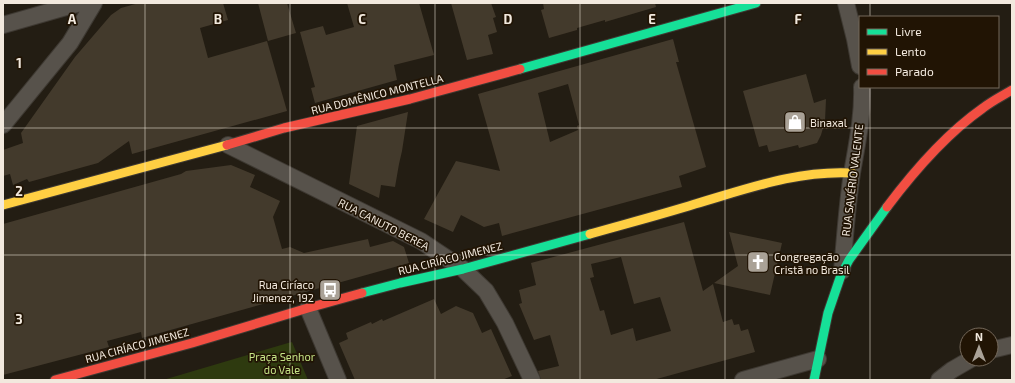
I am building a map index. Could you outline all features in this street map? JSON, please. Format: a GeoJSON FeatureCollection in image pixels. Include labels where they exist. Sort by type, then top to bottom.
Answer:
{"type":"FeatureCollection","features":[{"type":"Feature","properties":{"kind":"street"},"geometry":{"type":"LineString","coordinates":[[3,25],[80,3]]}},
{"type":"Feature","properties":{"kind":"street"},"geometry":{"type":"LineString","coordinates":[[3,125],[70,43],[94,3]]}},
{"type":"Feature","properties":{"kind":"street","name":"RUA DOMÊNICO MONTELLA"},"geometry":{"type":"LineString","coordinates":[[3,206],[228,145],[284,128],[456,87],[756,3]]}},
{"type":"Feature","properties":{"kind":"street"},"geometry":{"type":"LineString","coordinates":[[846,3],[859,61]]}},
{"type":"Feature","properties":{"kind":"street","name":"RUA SAVÉRIO VALENTE"},"geometry":{"type":"LineString","coordinates":[[842,273],[846,219],[859,136],[862,88]]}},
{"type":"Feature","properties":{"kind":"street"},"geometry":{"type":"LineString","coordinates":[[814,380],[832,296],[842,273],[882,213],[934,150],[980,111],[1012,90]]}},
{"type":"Feature","properties":{"kind":"street","name":"RUA CANUTO BEREA"},"geometry":{"type":"LineString","coordinates":[[228,145],[421,241],[463,269],[486,291],[505,323],[532,380]]}},
{"type":"Feature","properties":{"kind":"street","name":"RUA CIRÍACO JIMENEZ"},"geometry":{"type":"LineString","coordinates":[[55,380],[192,343],[308,308],[400,283],[463,269],[780,180],[807,174],[833,172],[852,173]]}},
{"type":"Feature","properties":{"kind":"street"},"geometry":{"type":"LineString","coordinates":[[308,308],[338,380]]}},
{"type":"Feature","properties":{"kind":"street"},"geometry":{"type":"LineString","coordinates":[[999,348],[1012,345]]}},
{"type":"Feature","properties":{"kind":"street"},"geometry":{"type":"LineString","coordinates":[[744,380],[818,359]]}},
{"type":"Feature","properties":{"kind":"street"},"geometry":{"type":"LineString","coordinates":[[939,380],[959,366]]}},
{"type":"Feature","properties":{"kind":"green space","name":"Praça Senhor do Vale"},"geometry":{"type":"Polygon","coordinates":[[[292,342],[308,380],[163,380],[288,343],[292,342]]]}},
{"type":"Feature","properties":{"kind":"building"},"geometry":{"type":"Polygon","coordinates":[[[139,3],[223,3],[228,20],[200,28],[208,58],[267,41],[287,111],[132,154],[129,141],[98,163],[29,182],[27,179],[13,185],[10,174],[3,176],[3,150],[23,143],[21,133],[75,57],[111,15],[121,8],[139,3]]]}},
{"type":"Feature","properties":{"kind":"building"},"geometry":{"type":"Polygon","coordinates":[[[258,3],[287,3],[296,33],[268,41],[258,3]]]}},
{"type":"Feature","properties":{"kind":"building"},"geometry":{"type":"Polygon","coordinates":[[[347,3],[419,3],[434,55],[394,65],[397,80],[315,103],[311,88],[315,87],[300,32],[323,26],[326,35],[354,27],[347,3]]]}},
{"type":"Feature","properties":{"kind":"building"},"geometry":{"type":"Polygon","coordinates":[[[451,3],[491,3],[496,17],[493,18],[497,32],[488,35],[493,54],[467,60],[451,3]]]}},
{"type":"Feature","properties":{"kind":"building"},"geometry":{"type":"Polygon","coordinates":[[[543,3],[655,3],[656,7],[605,22],[605,20],[577,28],[577,30],[549,38],[541,10],[544,9],[543,3]]]}},
{"type":"Feature","properties":{"kind":"building"},"geometry":{"type":"Polygon","coordinates":[[[673,39],[679,62],[676,62],[706,167],[679,176],[682,187],[502,236],[499,223],[484,227],[461,215],[453,232],[424,219],[456,161],[500,171],[478,94],[673,39]],[[568,84],[538,93],[550,142],[578,130],[577,126],[579,125],[568,84]]]}},
{"type":"Feature","properties":{"kind":"building"},"geometry":{"type":"Polygon","coordinates":[[[806,74],[814,103],[826,99],[825,121],[817,143],[799,148],[798,145],[769,152],[767,145],[759,147],[743,91],[806,74]]]}},
{"type":"Feature","properties":{"kind":"building"},"geometry":{"type":"Polygon","coordinates":[[[408,112],[395,187],[381,185],[379,198],[349,184],[357,126],[408,112]]]}},
{"type":"Feature","properties":{"kind":"building"},"geometry":{"type":"Polygon","coordinates":[[[231,165],[255,175],[250,187],[280,201],[273,217],[282,249],[290,247],[304,253],[368,239],[370,247],[393,241],[404,247],[409,263],[142,338],[141,332],[107,341],[109,347],[3,375],[3,224],[181,174],[186,171],[231,165]]]}},
{"type":"Feature","properties":{"kind":"building"},"geometry":{"type":"Polygon","coordinates":[[[684,222],[703,291],[713,284],[723,322],[732,319],[734,325],[739,324],[741,331],[748,329],[755,352],[653,380],[541,380],[538,371],[559,366],[550,335],[534,340],[519,304],[522,303],[519,290],[536,285],[531,263],[684,222]],[[621,257],[591,264],[594,277],[590,278],[600,311],[604,310],[611,335],[633,328],[636,341],[671,331],[660,297],[634,304],[621,257]]]}},
{"type":"Feature","properties":{"kind":"building","name":"Congregação Cristã no Brasil"},"geometry":{"type":"Polygon","coordinates":[[[729,232],[782,243],[770,295],[714,283],[738,266],[729,232]]]}},
{"type":"Feature","properties":{"kind":"building"},"geometry":{"type":"Polygon","coordinates":[[[434,299],[441,314],[456,306],[473,313],[482,333],[491,329],[512,376],[502,380],[355,380],[339,343],[348,339],[346,333],[371,322],[372,324],[382,319],[383,321],[434,299]]]}},
{"type":"Feature","properties":{"kind":"traffic: fast"},"geometry":{"type":"LineString","coordinates":[[520,69],[756,3]]}},
{"type":"Feature","properties":{"kind":"traffic: fast"},"geometry":{"type":"LineString","coordinates":[[814,380],[828,313],[841,275],[849,260],[887,207]]}},
{"type":"Feature","properties":{"kind":"traffic: fast"},"geometry":{"type":"LineString","coordinates":[[362,293],[463,269],[590,234]]}},
{"type":"Feature","properties":{"kind":"traffic: slow"},"geometry":{"type":"LineString","coordinates":[[3,205],[227,145]]}},
{"type":"Feature","properties":{"kind":"traffic: slow"},"geometry":{"type":"LineString","coordinates":[[590,234],[772,182],[812,174],[852,173]]}},
{"type":"Feature","properties":{"kind":"traffic: jam"},"geometry":{"type":"LineString","coordinates":[[227,145],[284,128],[410,99],[520,69]]}},
{"type":"Feature","properties":{"kind":"traffic: jam"},"geometry":{"type":"LineString","coordinates":[[887,207],[919,167],[943,141],[969,118],[1012,90]]}},
{"type":"Feature","properties":{"kind":"traffic: jam"},"geometry":{"type":"LineString","coordinates":[[55,380],[192,343],[362,293]]}},
{"type":"Feature","properties":{"kind":"place","name":"Binaxal"},"geometry":{"type":"Point","coordinates":[795,122]}},
{"type":"Feature","properties":{"kind":"place","name":"Congregação Cristã no Brasil"},"geometry":{"type":"Point","coordinates":[758,262]}},
{"type":"Feature","properties":{"kind":"place","name":"Rua Ciríaco Jimenez, 192"},"geometry":{"type":"Point","coordinates":[330,290]}}]}
